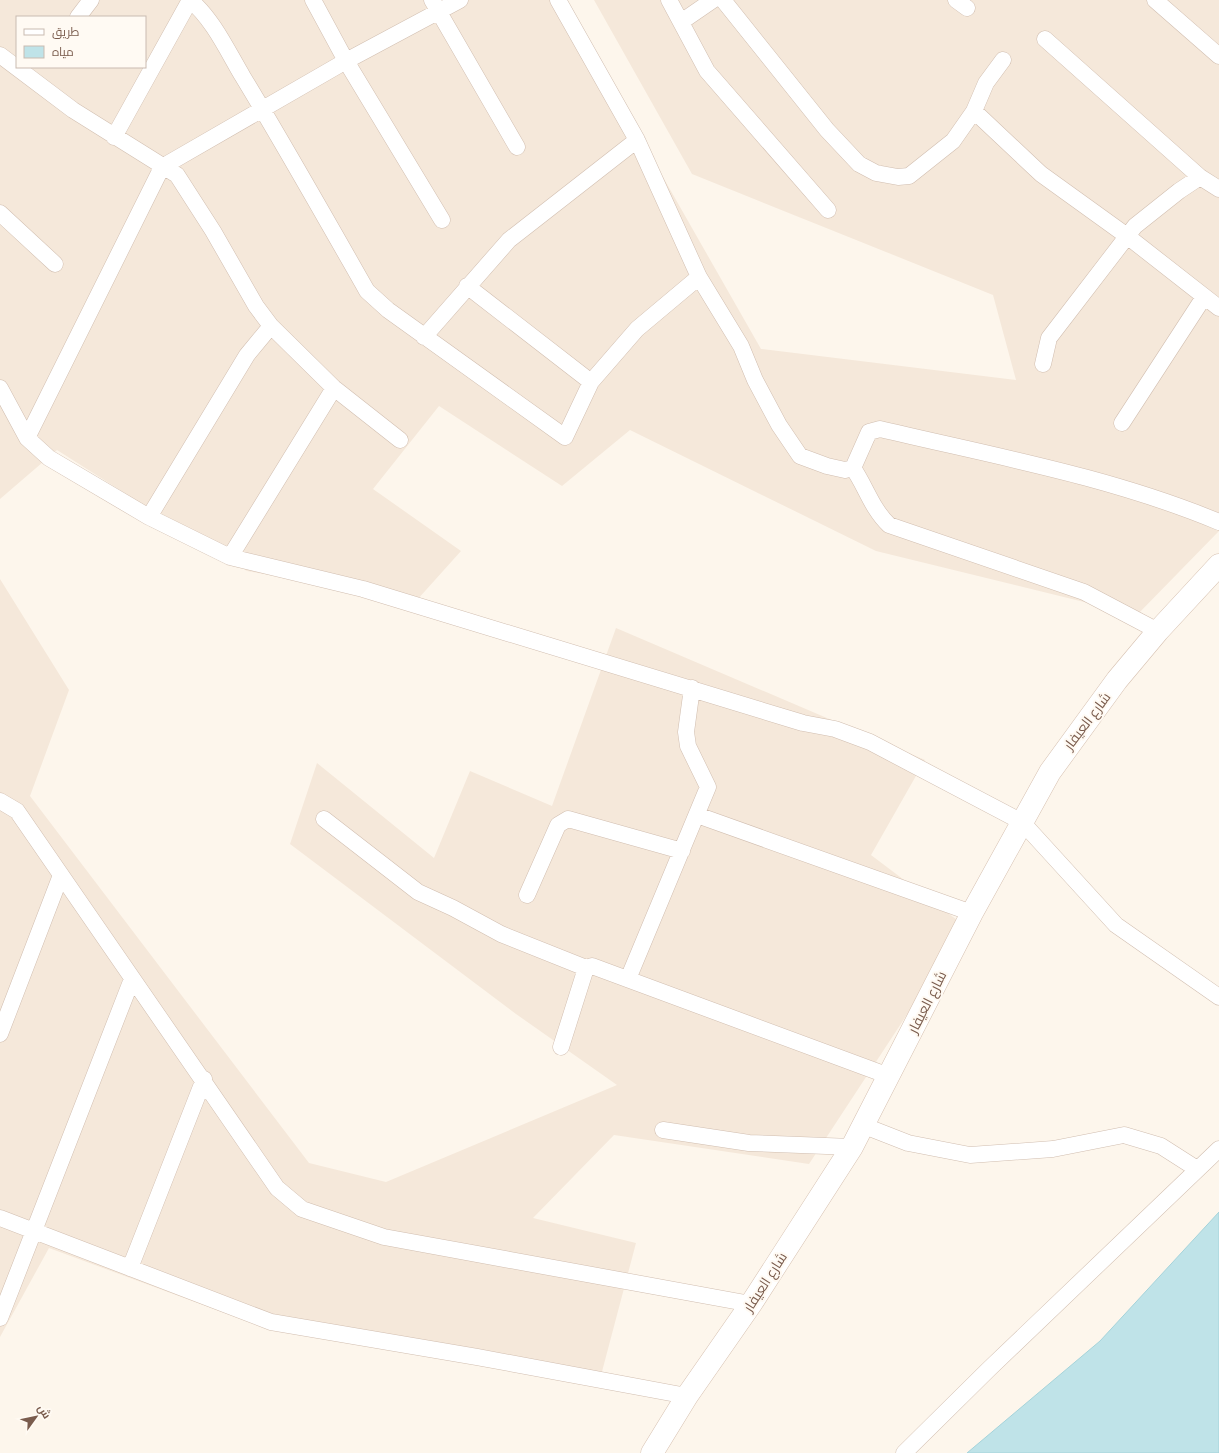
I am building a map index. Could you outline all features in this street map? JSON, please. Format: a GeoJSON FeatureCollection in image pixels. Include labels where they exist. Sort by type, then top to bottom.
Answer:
{"type":"FeatureCollection","features":[{"type":"Feature","properties":{"kind":"main road","name":"شارع العيفار"},"geometry":{"type":"LineString","coordinates":[[652,1453],[687,1396],[751,1304],[852,1146],[972,913],[1050,772],[1075,735],[1158,631],[1219,565]]}},
{"type":"Feature","properties":{"kind":"street"},"geometry":{"type":"LineString","coordinates":[[79,16],[91,0]]}},
{"type":"Feature","properties":{"kind":"street"},"geometry":{"type":"LineString","coordinates":[[114,137],[190,0],[197,5],[213,28],[263,109],[367,291],[388,310],[424,337],[566,437],[591,382],[637,329],[699,277]]}},
{"type":"Feature","properties":{"kind":"street"},"geometry":{"type":"LineString","coordinates":[[313,0],[346,61],[442,220]]}},
{"type":"Feature","properties":{"kind":"street"},"geometry":{"type":"LineString","coordinates":[[27,438],[162,167],[346,61],[435,6],[460,0]]}},
{"type":"Feature","properties":{"kind":"street"},"geometry":{"type":"LineString","coordinates":[[558,0],[637,140],[699,277],[741,346],[755,380],[800,456],[827,466],[845,470],[853,468]]}},
{"type":"Feature","properties":{"kind":"street"},"geometry":{"type":"LineString","coordinates":[[669,0],[707,71],[828,210]]}},
{"type":"Feature","properties":{"kind":"street"},"geometry":{"type":"LineString","coordinates":[[681,22],[713,0]]}},
{"type":"Feature","properties":{"kind":"street"},"geometry":{"type":"LineString","coordinates":[[723,0],[827,130],[859,164],[876,173],[898,177],[909,176],[954,141],[974,110],[986,83],[1003,60]]}},
{"type":"Feature","properties":{"kind":"street"},"geometry":{"type":"LineString","coordinates":[[1155,0],[1219,56]]}},
{"type":"Feature","properties":{"kind":"street"},"geometry":{"type":"LineString","coordinates":[[435,6],[517,147]]}},
{"type":"Feature","properties":{"kind":"street"},"geometry":{"type":"LineString","coordinates":[[1045,39],[1200,177],[1219,189]]}},
{"type":"Feature","properties":{"kind":"street"},"geometry":{"type":"LineString","coordinates":[[0,55],[16,63]]}},
{"type":"Feature","properties":{"kind":"street"},"geometry":{"type":"LineString","coordinates":[[27,68],[37,73],[73,110],[177,175],[213,231],[256,306],[271,326],[334,388],[400,440]]}},
{"type":"Feature","properties":{"kind":"street"},"geometry":{"type":"LineString","coordinates":[[974,110],[1041,174],[1127,236],[1219,308]]}},
{"type":"Feature","properties":{"kind":"street"},"geometry":{"type":"LineString","coordinates":[[424,337],[467,286],[509,240],[637,140]]}},
{"type":"Feature","properties":{"kind":"street"},"geometry":{"type":"LineString","coordinates":[[1043,364],[1049,338],[1135,226],[1166,200],[1200,177]]}},
{"type":"Feature","properties":{"kind":"street"},"geometry":{"type":"LineString","coordinates":[[0,213],[55,264]]}},
{"type":"Feature","properties":{"kind":"street"},"geometry":{"type":"LineString","coordinates":[[467,286],[591,382]]}},
{"type":"Feature","properties":{"kind":"street"},"geometry":{"type":"LineString","coordinates":[[1122,423],[1204,297]]}},
{"type":"Feature","properties":{"kind":"street"},"geometry":{"type":"LineString","coordinates":[[149,517],[247,354],[271,326]]}},
{"type":"Feature","properties":{"kind":"street"},"geometry":{"type":"LineString","coordinates":[[0,388],[27,438],[49,458],[149,517],[230,556],[363,589],[803,723],[835,729],[870,742],[1022,822],[1116,925],[1219,997]]}},
{"type":"Feature","properties":{"kind":"street"},"geometry":{"type":"LineString","coordinates":[[230,556],[334,388]]}},
{"type":"Feature","properties":{"kind":"street"},"geometry":{"type":"LineString","coordinates":[[853,468],[869,432],[880,429],[1093,479],[1179,505],[1219,522]]}},
{"type":"Feature","properties":{"kind":"street"},"geometry":{"type":"LineString","coordinates":[[853,468],[862,482],[874,508],[889,525],[1084,592],[1158,631]]}},
{"type":"Feature","properties":{"kind":"street"},"geometry":{"type":"LineString","coordinates":[[628,979],[708,787],[688,746],[686,732],[692,688]]}},
{"type":"Feature","properties":{"kind":"street"},"geometry":{"type":"LineString","coordinates":[[0,801],[17,811],[132,979],[204,1079],[277,1188],[302,1209],[384,1237],[751,1304]]}},
{"type":"Feature","properties":{"kind":"street"},"geometry":{"type":"LineString","coordinates":[[697,815],[972,913]]}},
{"type":"Feature","properties":{"kind":"street"},"geometry":{"type":"LineString","coordinates":[[324,819],[418,892],[466,914],[501,934],[586,968],[592,966],[889,1076]]}},
{"type":"Feature","properties":{"kind":"street"},"geometry":{"type":"LineString","coordinates":[[528,895],[558,825],[568,819],[682,851]]}},
{"type":"Feature","properties":{"kind":"street"},"geometry":{"type":"LineString","coordinates":[[0,1034],[61,874]]}},
{"type":"Feature","properties":{"kind":"street"},"geometry":{"type":"LineString","coordinates":[[561,1047],[586,968]]}},
{"type":"Feature","properties":{"kind":"street"},"geometry":{"type":"LineString","coordinates":[[0,1318],[132,979]]}},
{"type":"Feature","properties":{"kind":"street"},"geometry":{"type":"LineString","coordinates":[[130,1268],[204,1079]]}},
{"type":"Feature","properties":{"kind":"street"},"geometry":{"type":"LineString","coordinates":[[862,1126],[908,1143],[970,1155],[1053,1149],[1124,1135],[1161,1146],[1198,1169]]}},
{"type":"Feature","properties":{"kind":"street"},"geometry":{"type":"LineString","coordinates":[[663,1130],[748,1143],[852,1146]]}},
{"type":"Feature","properties":{"kind":"street"},"geometry":{"type":"LineString","coordinates":[[904,1453],[988,1369],[1219,1149]]}},
{"type":"Feature","properties":{"kind":"street"},"geometry":{"type":"LineString","coordinates":[[0,1218],[271,1322],[477,1357],[687,1396]]}},
{"type":"Feature","properties":{"kind":"shaded area"},"geometry":{"type":"Polygon","coordinates":[[[0,0],[562,0],[761,349],[1016,380],[993,295],[692,174],[594,0],[1219,0],[1219,531],[1137,615],[876,551],[630,430],[562,486],[439,406],[373,489],[461,551],[417,600],[247,571],[57,450],[0,499],[0,0]]]}},
{"type":"Feature","properties":{"kind":"shaded area"},"geometry":{"type":"Polygon","coordinates":[[[0,579],[69,690],[30,796],[309,1163],[386,1182],[617,1085],[516,1014],[290,844],[317,763],[434,858],[470,771],[552,806],[616,628],[925,760],[871,855],[965,926],[809,1164],[614,1135],[533,1218],[636,1243],[599,1383],[249,1322],[49,1248],[0,1337],[0,579]]]}},
{"type":"Feature","properties":{"kind":"water"},"geometry":{"type":"Polygon","coordinates":[[[1219,1212],[1219,1453],[967,1453],[1100,1341],[1219,1212]]]}}]}
